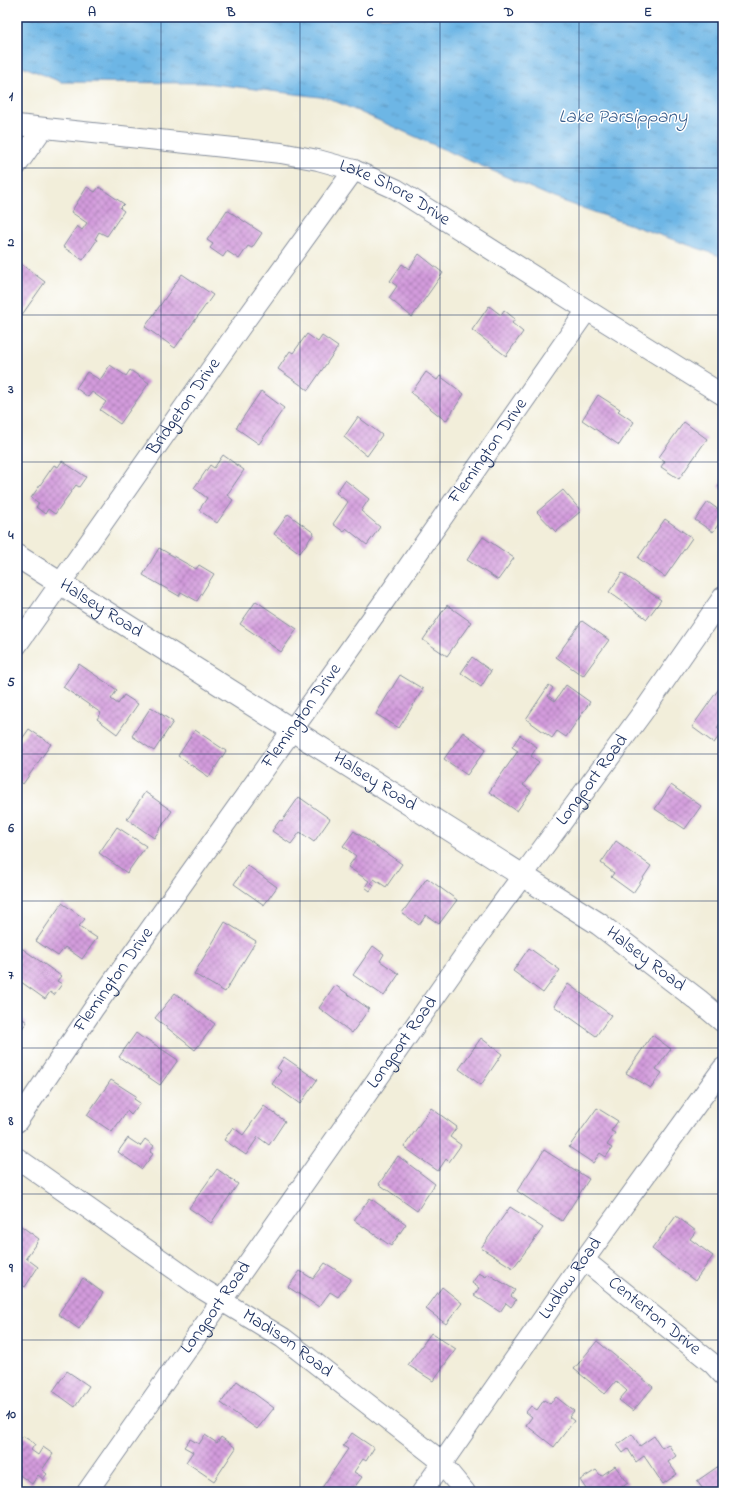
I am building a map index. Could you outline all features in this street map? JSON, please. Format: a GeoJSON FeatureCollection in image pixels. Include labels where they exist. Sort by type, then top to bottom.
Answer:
{"type":"FeatureCollection","features":[{"type":"Feature","properties":{"kind":"street","name":"Lake Shore Drive"},"geometry":{"type":"LineString","coordinates":[[17,125],[281,154],[318,160],[354,170],[396,188],[723,395]]}},
{"type":"Feature","properties":{"kind":"street"},"geometry":{"type":"LineString","coordinates":[[17,165],[43,128]]}},
{"type":"Feature","properties":{"kind":"street","name":"Bridgeton Drive"},"geometry":{"type":"LineString","coordinates":[[17,645],[244,322],[354,170]]}},
{"type":"Feature","properties":{"kind":"street","name":"Flemington Drive"},"geometry":{"type":"LineString","coordinates":[[17,1122],[94,1008],[390,593],[587,310]]}},
{"type":"Feature","properties":{"kind":"street","name":"Halsey Road"},"geometry":{"type":"LineString","coordinates":[[17,556],[599,924],[698,1000],[723,1022]]}},
{"type":"Feature","properties":{"kind":"street","name":"Longport Road"},"geometry":{"type":"LineString","coordinates":[[87,1492],[473,943],[643,712],[723,597]]}},
{"type":"Feature","properties":{"kind":"street","name":"Ludlow Road"},"geometry":{"type":"LineString","coordinates":[[422,1492],[584,1260],[723,1068]]}},
{"type":"Feature","properties":{"kind":"street","name":"Madison Road"},"geometry":{"type":"LineString","coordinates":[[17,1158],[204,1290],[283,1338],[436,1457],[465,1492]]}},
{"type":"Feature","properties":{"kind":"street","name":"Centerton Drive"},"geometry":{"type":"LineString","coordinates":[[584,1260],[713,1364],[723,1375]]}},
{"type":"Feature","properties":{"kind":"water","name":"Lake Parsippany"},"geometry":{"type":"Polygon","coordinates":[[[17,17],[723,17],[723,257],[554,198],[328,98],[206,83],[61,82],[17,64],[17,17]]]}},
{"type":"Feature","properties":{"kind":"building"},"geometry":{"type":"Polygon","coordinates":[[[87,187],[95,192],[99,187],[124,204],[120,208],[124,211],[107,236],[99,232],[95,239],[97,240],[83,260],[63,247],[77,226],[82,230],[87,223],[71,212],[87,187]]]}},
{"type":"Feature","properties":{"kind":"building"},"geometry":{"type":"Polygon","coordinates":[[[227,210],[262,233],[252,248],[248,246],[239,259],[227,251],[223,257],[210,248],[213,244],[207,240],[227,210]]]}},
{"type":"Feature","properties":{"kind":"building"},"geometry":{"type":"Polygon","coordinates":[[[419,254],[443,273],[412,317],[389,298],[397,286],[390,281],[402,264],[409,269],[419,254]]]}},
{"type":"Feature","properties":{"kind":"building"},"geometry":{"type":"Polygon","coordinates":[[[17,261],[45,282],[19,319],[17,318],[17,261]]]}},
{"type":"Feature","properties":{"kind":"building"},"geometry":{"type":"Polygon","coordinates":[[[182,274],[213,295],[175,348],[145,327],[182,274]]]}},
{"type":"Feature","properties":{"kind":"building"},"geometry":{"type":"Polygon","coordinates":[[[489,306],[501,315],[504,310],[515,319],[512,323],[523,332],[506,356],[472,330],[489,306]]]}},
{"type":"Feature","properties":{"kind":"building"},"geometry":{"type":"Polygon","coordinates":[[[307,334],[318,342],[322,336],[338,347],[308,390],[278,369],[290,351],[293,353],[307,334]]]}},
{"type":"Feature","properties":{"kind":"building"},"geometry":{"type":"Polygon","coordinates":[[[110,365],[126,376],[130,370],[149,383],[120,424],[100,410],[106,402],[92,392],[88,397],[76,388],[87,372],[100,380],[110,365]]]}},
{"type":"Feature","properties":{"kind":"building"},"geometry":{"type":"Polygon","coordinates":[[[426,372],[437,380],[440,376],[464,394],[446,421],[411,393],[426,372]]]}},
{"type":"Feature","properties":{"kind":"building"},"geometry":{"type":"Polygon","coordinates":[[[261,391],[284,408],[259,444],[236,428],[261,391]]]}},
{"type":"Feature","properties":{"kind":"building"},"geometry":{"type":"Polygon","coordinates":[[[598,395],[620,409],[618,411],[634,422],[619,445],[582,420],[598,395]]]}},
{"type":"Feature","properties":{"kind":"building"},"geometry":{"type":"Polygon","coordinates":[[[358,417],[382,435],[367,456],[344,437],[358,417]]]}},
{"type":"Feature","properties":{"kind":"building"},"geometry":{"type":"Polygon","coordinates":[[[684,422],[707,439],[679,479],[661,467],[665,461],[659,457],[684,422]]]}},
{"type":"Feature","properties":{"kind":"building"},"geometry":{"type":"Polygon","coordinates":[[[223,455],[244,470],[227,495],[233,500],[217,523],[199,510],[207,498],[194,488],[210,465],[214,468],[223,455]]]}},
{"type":"Feature","properties":{"kind":"building"},"geometry":{"type":"Polygon","coordinates":[[[62,461],[86,477],[79,487],[76,485],[55,514],[48,509],[45,514],[36,507],[39,503],[31,498],[54,465],[58,467],[62,461]]]}},
{"type":"Feature","properties":{"kind":"building"},"geometry":{"type":"Polygon","coordinates":[[[723,479],[723,490],[718,486],[723,479]]]}},
{"type":"Feature","properties":{"kind":"building"},"geometry":{"type":"Polygon","coordinates":[[[345,480],[369,499],[361,511],[380,527],[367,545],[346,528],[344,532],[333,524],[348,502],[336,493],[345,480]]]}},
{"type":"Feature","properties":{"kind":"building"},"geometry":{"type":"Polygon","coordinates":[[[563,490],[581,511],[556,532],[537,512],[563,490]]]}},
{"type":"Feature","properties":{"kind":"building"},"geometry":{"type":"Polygon","coordinates":[[[708,502],[723,513],[723,518],[713,532],[695,520],[708,502]]]}},
{"type":"Feature","properties":{"kind":"building"},"geometry":{"type":"Polygon","coordinates":[[[288,514],[314,533],[300,553],[274,534],[288,514]]]}},
{"type":"Feature","properties":{"kind":"building"},"geometry":{"type":"Polygon","coordinates":[[[665,519],[692,538],[665,577],[638,558],[665,519]]]}},
{"type":"Feature","properties":{"kind":"building"},"geometry":{"type":"Polygon","coordinates":[[[483,537],[514,558],[498,580],[467,560],[483,537]]]}},
{"type":"Feature","properties":{"kind":"building"},"geometry":{"type":"Polygon","coordinates":[[[159,548],[196,569],[199,565],[214,574],[197,601],[181,592],[179,596],[143,575],[159,548]]]}},
{"type":"Feature","properties":{"kind":"building"},"geometry":{"type":"Polygon","coordinates":[[[622,573],[661,600],[647,619],[609,592],[622,573]]]}},
{"type":"Feature","properties":{"kind":"building"},"geometry":{"type":"Polygon","coordinates":[[[256,601],[297,629],[281,652],[240,624],[256,601]]]}},
{"type":"Feature","properties":{"kind":"building"},"geometry":{"type":"Polygon","coordinates":[[[447,605],[471,622],[447,656],[423,640],[447,605]]]}},
{"type":"Feature","properties":{"kind":"building"},"geometry":{"type":"Polygon","coordinates":[[[582,621],[609,640],[583,676],[556,657],[582,621]]]}},
{"type":"Feature","properties":{"kind":"building"},"geometry":{"type":"Polygon","coordinates":[[[472,657],[491,671],[481,687],[461,673],[472,657]]]}},
{"type":"Feature","properties":{"kind":"building"},"geometry":{"type":"Polygon","coordinates":[[[79,664],[117,690],[111,699],[118,704],[124,695],[138,704],[117,734],[97,719],[101,713],[63,687],[79,664]]]}},
{"type":"Feature","properties":{"kind":"building"},"geometry":{"type":"Polygon","coordinates":[[[400,675],[423,689],[399,728],[376,714],[400,675]]]}},
{"type":"Feature","properties":{"kind":"building"},"geometry":{"type":"Polygon","coordinates":[[[549,685],[553,688],[548,696],[555,701],[566,685],[590,702],[566,737],[557,731],[552,738],[526,719],[549,685]]]}},
{"type":"Feature","properties":{"kind":"building"},"geometry":{"type":"Polygon","coordinates":[[[718,690],[723,693],[723,719],[717,728],[722,732],[714,743],[692,727],[718,690]]]}},
{"type":"Feature","properties":{"kind":"building"},"geometry":{"type":"Polygon","coordinates":[[[151,707],[173,722],[154,751],[132,736],[151,707]]]}},
{"type":"Feature","properties":{"kind":"building"},"geometry":{"type":"Polygon","coordinates":[[[29,729],[51,744],[23,784],[17,779],[17,746],[29,729]]]}},
{"type":"Feature","properties":{"kind":"building"},"geometry":{"type":"Polygon","coordinates":[[[195,730],[226,751],[209,777],[178,756],[195,730]]]}},
{"type":"Feature","properties":{"kind":"building"},"geometry":{"type":"Polygon","coordinates":[[[463,732],[486,749],[467,775],[444,759],[463,732]]]}},
{"type":"Feature","properties":{"kind":"building"},"geometry":{"type":"Polygon","coordinates":[[[520,735],[537,747],[531,756],[539,762],[523,785],[531,791],[517,811],[489,792],[518,751],[512,747],[520,735]]]}},
{"type":"Feature","properties":{"kind":"building"},"geometry":{"type":"Polygon","coordinates":[[[671,785],[701,806],[685,829],[655,809],[671,785]]]}},
{"type":"Feature","properties":{"kind":"building"},"geometry":{"type":"Polygon","coordinates":[[[145,792],[172,811],[154,838],[127,819],[145,792]]]}},
{"type":"Feature","properties":{"kind":"building"},"geometry":{"type":"Polygon","coordinates":[[[299,797],[330,819],[314,842],[300,832],[291,844],[272,831],[280,820],[282,821],[299,797]]]}},
{"type":"Feature","properties":{"kind":"building"},"geometry":{"type":"Polygon","coordinates":[[[117,827],[146,846],[127,873],[99,853],[117,827]]]}},
{"type":"Feature","properties":{"kind":"building"},"geometry":{"type":"Polygon","coordinates":[[[354,831],[402,864],[386,887],[374,879],[371,883],[374,885],[370,891],[365,887],[369,881],[348,867],[356,856],[343,846],[354,831]]]}},
{"type":"Feature","properties":{"kind":"building"},"geometry":{"type":"Polygon","coordinates":[[[616,841],[651,866],[633,893],[611,877],[614,873],[601,863],[616,841]]]}},
{"type":"Feature","properties":{"kind":"building"},"geometry":{"type":"Polygon","coordinates":[[[247,865],[277,887],[264,905],[234,884],[247,865]]]}},
{"type":"Feature","properties":{"kind":"building"},"geometry":{"type":"Polygon","coordinates":[[[427,878],[457,900],[439,924],[426,915],[419,925],[402,913],[427,878]]]}},
{"type":"Feature","properties":{"kind":"building"},"geometry":{"type":"Polygon","coordinates":[[[62,903],[85,919],[79,926],[97,938],[82,959],[65,947],[58,956],[36,941],[62,903]]]}},
{"type":"Feature","properties":{"kind":"building"},"geometry":{"type":"Polygon","coordinates":[[[225,922],[256,941],[225,992],[194,974],[225,922]]]}},
{"type":"Feature","properties":{"kind":"building"},"geometry":{"type":"Polygon","coordinates":[[[373,946],[384,954],[380,961],[399,974],[384,996],[353,975],[373,946]]]}},
{"type":"Feature","properties":{"kind":"building"},"geometry":{"type":"Polygon","coordinates":[[[20,947],[61,976],[57,981],[62,984],[54,995],[50,992],[45,999],[17,979],[17,965],[20,961],[17,959],[17,951],[20,947]]]}},
{"type":"Feature","properties":{"kind":"building"},"geometry":{"type":"Polygon","coordinates":[[[529,948],[560,970],[543,993],[513,971],[529,948]]]}},
{"type":"Feature","properties":{"kind":"building"},"geometry":{"type":"Polygon","coordinates":[[[568,984],[611,1015],[596,1036],[554,1006],[568,984]]]}},
{"type":"Feature","properties":{"kind":"building"},"geometry":{"type":"Polygon","coordinates":[[[335,985],[369,1009],[352,1033],[319,1008],[335,985]]]}},
{"type":"Feature","properties":{"kind":"building"},"geometry":{"type":"Polygon","coordinates":[[[175,993],[215,1024],[195,1050],[155,1018],[175,993]]]}},
{"type":"Feature","properties":{"kind":"building"},"geometry":{"type":"Polygon","coordinates":[[[17,1015],[27,1022],[17,1035],[17,1015]]]}},
{"type":"Feature","properties":{"kind":"building"},"geometry":{"type":"Polygon","coordinates":[[[136,1033],[178,1060],[160,1085],[119,1057],[136,1033]]]}},
{"type":"Feature","properties":{"kind":"building"},"geometry":{"type":"Polygon","coordinates":[[[652,1035],[671,1049],[656,1069],[662,1073],[651,1088],[626,1073],[652,1035]]]}},
{"type":"Feature","properties":{"kind":"building"},"geometry":{"type":"Polygon","coordinates":[[[481,1038],[502,1054],[481,1085],[459,1069],[481,1038]]]}},
{"type":"Feature","properties":{"kind":"building"},"geometry":{"type":"Polygon","coordinates":[[[284,1057],[317,1080],[300,1104],[272,1084],[281,1071],[277,1068],[284,1057]]]}},
{"type":"Feature","properties":{"kind":"building"},"geometry":{"type":"Polygon","coordinates":[[[111,1080],[136,1096],[134,1099],[140,1103],[131,1115],[127,1111],[112,1132],[87,1115],[111,1080]]]}},
{"type":"Feature","properties":{"kind":"building"},"geometry":{"type":"Polygon","coordinates":[[[264,1106],[285,1121],[269,1145],[258,1137],[246,1155],[224,1140],[233,1127],[243,1135],[264,1106]]]}},
{"type":"Feature","properties":{"kind":"building"},"geometry":{"type":"Polygon","coordinates":[[[431,1108],[457,1127],[450,1137],[461,1145],[449,1162],[446,1159],[438,1171],[404,1147],[431,1108]]]}},
{"type":"Feature","properties":{"kind":"building"},"geometry":{"type":"Polygon","coordinates":[[[597,1108],[618,1121],[611,1131],[615,1133],[607,1145],[612,1148],[606,1157],[600,1153],[593,1163],[569,1147],[597,1108]]]}},
{"type":"Feature","properties":{"kind":"building"},"geometry":{"type":"Polygon","coordinates":[[[128,1138],[140,1146],[145,1139],[154,1146],[150,1152],[153,1154],[142,1169],[118,1152],[128,1138]]]}},
{"type":"Feature","properties":{"kind":"building"},"geometry":{"type":"Polygon","coordinates":[[[544,1150],[589,1179],[562,1221],[517,1191],[544,1150]]]}},
{"type":"Feature","properties":{"kind":"building"},"geometry":{"type":"Polygon","coordinates":[[[398,1156],[435,1184],[417,1211],[379,1184],[398,1156]]]}},
{"type":"Feature","properties":{"kind":"building"},"geometry":{"type":"Polygon","coordinates":[[[217,1169],[238,1184],[211,1223],[189,1208],[217,1169]]]}},
{"type":"Feature","properties":{"kind":"building"},"geometry":{"type":"Polygon","coordinates":[[[370,1198],[406,1224],[391,1246],[354,1220],[370,1198]]]}},
{"type":"Feature","properties":{"kind":"building"},"geometry":{"type":"Polygon","coordinates":[[[510,1207],[543,1228],[513,1268],[481,1248],[510,1207]]]}},
{"type":"Feature","properties":{"kind":"building"},"geometry":{"type":"Polygon","coordinates":[[[676,1216],[696,1231],[690,1239],[713,1256],[695,1281],[652,1249],[676,1216]]]}},
{"type":"Feature","properties":{"kind":"building"},"geometry":{"type":"Polygon","coordinates":[[[17,1223],[39,1239],[26,1258],[38,1267],[25,1287],[17,1281],[17,1223]]]}},
{"type":"Feature","properties":{"kind":"building"},"geometry":{"type":"Polygon","coordinates":[[[325,1263],[351,1279],[338,1297],[330,1292],[319,1307],[288,1287],[300,1271],[313,1279],[325,1263]]]}},
{"type":"Feature","properties":{"kind":"building"},"geometry":{"type":"Polygon","coordinates":[[[479,1273],[486,1277],[488,1274],[515,1290],[511,1296],[516,1300],[511,1307],[506,1303],[500,1312],[474,1295],[479,1288],[472,1283],[479,1273]]]}},
{"type":"Feature","properties":{"kind":"building"},"geometry":{"type":"Polygon","coordinates":[[[83,1278],[103,1293],[79,1329],[58,1314],[83,1278]]]}},
{"type":"Feature","properties":{"kind":"building"},"geometry":{"type":"Polygon","coordinates":[[[442,1287],[462,1303],[446,1324],[426,1309],[442,1287]]]}},
{"type":"Feature","properties":{"kind":"building"},"geometry":{"type":"Polygon","coordinates":[[[431,1333],[456,1349],[433,1381],[408,1365],[431,1333]]]}},
{"type":"Feature","properties":{"kind":"building"},"geometry":{"type":"Polygon","coordinates":[[[597,1341],[653,1387],[633,1411],[619,1400],[627,1391],[616,1381],[605,1394],[574,1369],[597,1341]]]}},
{"type":"Feature","properties":{"kind":"building"},"geometry":{"type":"Polygon","coordinates":[[[67,1371],[89,1386],[75,1407],[53,1391],[67,1371]]]}},
{"type":"Feature","properties":{"kind":"building"},"geometry":{"type":"Polygon","coordinates":[[[237,1381],[274,1408],[257,1429],[221,1403],[237,1381]]]}},
{"type":"Feature","properties":{"kind":"building"},"geometry":{"type":"Polygon","coordinates":[[[556,1397],[574,1411],[569,1417],[574,1421],[554,1447],[526,1425],[532,1417],[526,1412],[531,1406],[537,1410],[544,1400],[550,1404],[556,1397]]]}},
{"type":"Feature","properties":{"kind":"building"},"geometry":{"type":"Polygon","coordinates":[[[352,1433],[374,1448],[366,1461],[363,1459],[354,1472],[362,1477],[351,1492],[319,1492],[348,1449],[343,1446],[352,1433]]]}},
{"type":"Feature","properties":{"kind":"building"},"geometry":{"type":"Polygon","coordinates":[[[632,1434],[640,1446],[654,1436],[662,1448],[668,1444],[676,1456],[668,1462],[677,1474],[663,1484],[644,1456],[636,1462],[628,1449],[623,1453],[617,1445],[632,1434]]]}},
{"type":"Feature","properties":{"kind":"building"},"geometry":{"type":"Polygon","coordinates":[[[205,1435],[217,1443],[221,1437],[236,1448],[214,1481],[186,1462],[193,1452],[184,1447],[190,1439],[199,1444],[205,1435]]]}},
{"type":"Feature","properties":{"kind":"building"},"geometry":{"type":"Polygon","coordinates":[[[23,1436],[35,1444],[31,1450],[38,1455],[43,1447],[53,1454],[42,1470],[47,1474],[43,1479],[38,1475],[32,1484],[17,1473],[17,1452],[22,1445],[18,1442],[23,1436]]]}},
{"type":"Feature","properties":{"kind":"building"},"geometry":{"type":"Polygon","coordinates":[[[723,1463],[723,1492],[705,1492],[697,1481],[723,1463]]]}},
{"type":"Feature","properties":{"kind":"building"},"geometry":{"type":"Polygon","coordinates":[[[615,1466],[628,1483],[615,1492],[588,1492],[580,1480],[596,1470],[601,1476],[615,1466]]]}}]}
